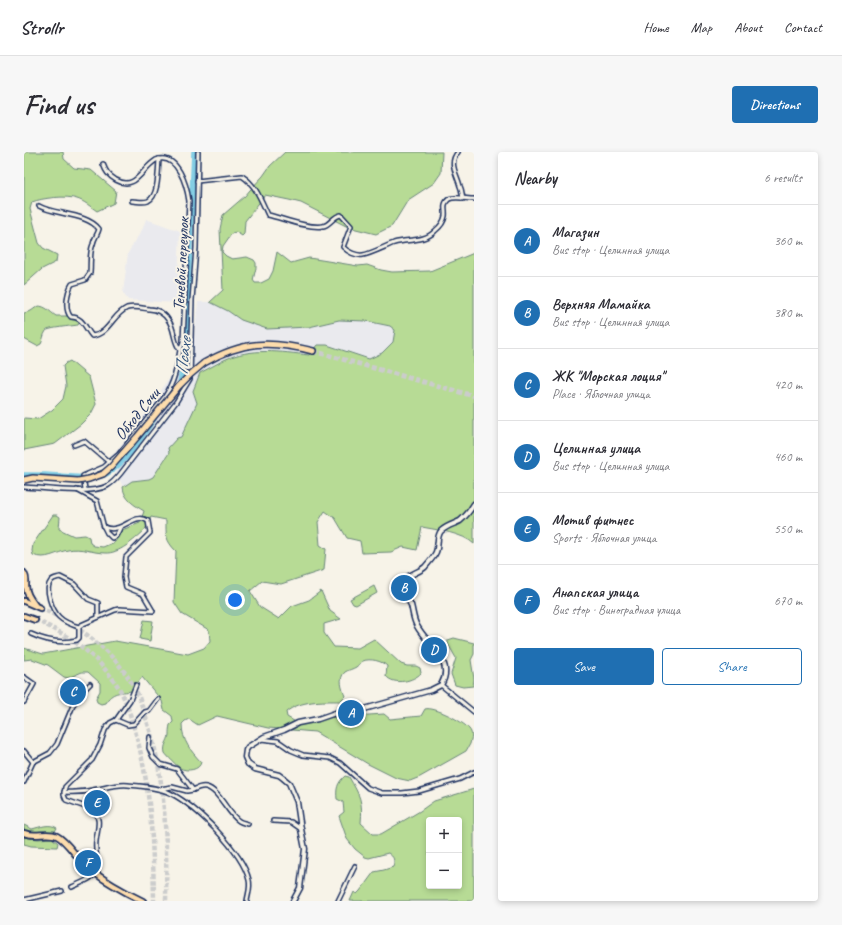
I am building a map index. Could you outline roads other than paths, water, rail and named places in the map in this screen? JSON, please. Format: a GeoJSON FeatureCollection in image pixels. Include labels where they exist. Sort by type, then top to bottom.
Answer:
{"type":"FeatureCollection","features":[{"type":"Feature","properties":{"kind":"highway","name":"Обход Сочи"},"geometry":{"type":"LineString","coordinates":[[24,480],[33,478],[78,481],[103,474],[111,467],[179,386],[191,374],[204,363],[231,350],[241,346],[279,344],[313,351]]}},
{"type":"Feature","properties":{"kind":"main road"},"geometry":{"type":"LineString","coordinates":[[24,573],[27,580],[25,588],[28,596],[35,605]]}},
{"type":"Feature","properties":{"kind":"main road"},"geometry":{"type":"LineString","coordinates":[[24,601],[40,608]]}},
{"type":"Feature","properties":{"kind":"main road"},"geometry":{"type":"LineString","coordinates":[[24,618],[33,619]]}},
{"type":"Feature","properties":{"kind":"main road"},"geometry":{"type":"LineString","coordinates":[[24,833],[31,835],[52,834],[60,837],[76,857],[96,874],[143,901]]}},
{"type":"Feature","properties":{"kind":"street","name":"Теневой переулок"},"geometry":{"type":"LineString","coordinates":[[24,487],[77,490],[107,486],[115,480],[176,402],[190,379],[191,324],[196,248],[198,152]]}},
{"type":"Feature","properties":{"kind":"street"},"geometry":{"type":"LineString","coordinates":[[458,152],[455,155],[453,162],[463,199]]}},
{"type":"Feature","properties":{"kind":"street"},"geometry":{"type":"LineString","coordinates":[[132,201],[145,202],[151,199],[156,190],[159,159]]}},
{"type":"Feature","properties":{"kind":"street"},"geometry":{"type":"LineString","coordinates":[[85,489],[83,476],[110,463],[164,398],[173,382],[184,330],[189,201],[188,188],[184,177],[178,166],[172,161],[167,159],[159,159],[151,164],[135,180],[128,184],[122,183],[107,174],[103,164]]}},
{"type":"Feature","properties":{"kind":"street"},"geometry":{"type":"LineString","coordinates":[[197,181],[242,176],[248,180],[256,190],[268,215],[313,227],[327,225],[336,216],[342,216],[351,226],[343,248],[356,255],[364,255],[393,244],[424,238],[433,233],[442,224],[445,216],[445,204],[449,200],[455,198],[474,198]]}},
{"type":"Feature","properties":{"kind":"street"},"geometry":{"type":"LineString","coordinates":[[39,206],[55,212],[72,214],[94,224],[99,229],[90,253],[90,273],[85,280],[72,284],[69,290],[67,300],[68,314],[71,317],[77,317],[81,320],[92,336],[102,332],[126,309],[132,307],[154,309],[161,312],[169,321],[176,344],[180,350]]}},
{"type":"Feature","properties":{"kind":"street"},"geometry":{"type":"LineString","coordinates":[[177,367],[191,369]]}},
{"type":"Feature","properties":{"kind":"street"},"geometry":{"type":"LineString","coordinates":[[74,445],[84,441],[110,463]]}},
{"type":"Feature","properties":{"kind":"street","name":"Теневой переулок"},"geometry":{"type":"LineString","coordinates":[[77,490],[97,501],[104,527]]}},
{"type":"Feature","properties":{"kind":"street"},"geometry":{"type":"LineString","coordinates":[[293,901],[300,888],[305,853],[300,829],[297,802],[289,783],[279,775],[251,767],[246,760],[244,753],[248,747],[259,739],[298,723],[318,720],[341,711],[361,710],[431,690],[442,685],[445,676],[444,662],[441,656],[417,626],[412,607],[401,588],[405,579],[422,569],[433,558],[437,551],[438,539],[441,532],[470,512],[474,504]]}},
{"type":"Feature","properties":{"kind":"street"},"geometry":{"type":"LineString","coordinates":[[79,627],[86,622],[119,609],[153,611],[143,594],[126,587],[124,577],[126,557],[150,534],[148,521],[144,519],[135,520],[115,529],[104,527]]}},
{"type":"Feature","properties":{"kind":"street"},"geometry":{"type":"LineString","coordinates":[[104,527],[107,534],[112,538],[116,536],[120,528]]}},
{"type":"Feature","properties":{"kind":"street"},"geometry":{"type":"LineString","coordinates":[[79,627],[64,621],[52,608],[49,598],[49,584],[50,581],[55,578],[60,577],[74,584],[88,599],[98,603],[98,617]]}},
{"type":"Feature","properties":{"kind":"street"},"geometry":{"type":"LineString","coordinates":[[32,634],[45,640],[69,642],[79,638],[79,627]]}},
{"type":"Feature","properties":{"kind":"street"},"geometry":{"type":"LineString","coordinates":[[24,677],[34,684],[24,702]]}},
{"type":"Feature","properties":{"kind":"street"},"geometry":{"type":"LineString","coordinates":[[24,782],[33,762],[50,753],[57,744],[74,703],[90,684]]}},
{"type":"Feature","properties":{"kind":"street"},"geometry":{"type":"LineString","coordinates":[[72,887],[96,874],[98,867],[96,840],[99,828],[98,816],[91,808],[66,800],[64,792],[65,787],[92,760],[100,745],[104,730],[110,723],[116,720],[130,700],[136,685]]}},
{"type":"Feature","properties":{"kind":"street"},"geometry":{"type":"LineString","coordinates":[[442,685],[474,712]]}},
{"type":"Feature","properties":{"kind":"street"},"geometry":{"type":"LineString","coordinates":[[116,720],[128,725],[134,724],[145,712],[150,711],[158,698]]}},
{"type":"Feature","properties":{"kind":"street"},"geometry":{"type":"LineString","coordinates":[[150,737],[149,748],[152,757],[160,764],[177,769],[193,790]]}},
{"type":"Feature","properties":{"kind":"street"},"geometry":{"type":"LineString","coordinates":[[259,739],[278,741],[291,750],[303,755],[330,758],[340,763],[368,788],[382,793],[419,791],[460,779],[474,772]]}},
{"type":"Feature","properties":{"kind":"street"},"geometry":{"type":"LineString","coordinates":[[24,751],[33,762]]}},
{"type":"Feature","properties":{"kind":"street"},"geometry":{"type":"LineString","coordinates":[[64,792],[81,792],[120,785],[160,789],[172,787],[187,791],[201,787],[208,788],[221,799],[233,816],[240,822],[248,824]]}},
{"type":"Feature","properties":{"kind":"street"},"geometry":{"type":"LineString","coordinates":[[160,789],[195,811],[206,820],[229,845],[237,856],[248,877],[250,884],[247,901]]}},
{"type":"Feature","properties":{"kind":"street"},"geometry":{"type":"LineString","coordinates":[[273,821],[291,822],[300,829]]}},
{"type":"Feature","properties":{"kind":"street"},"geometry":{"type":"LineString","coordinates":[[338,901],[355,866]]}},
{"type":"Feature","properties":{"kind":"street"},"geometry":{"type":"LineString","coordinates":[[24,900],[62,891]]}},
{"type":"Feature","properties":{"kind":"waterway","name":"Псахе"},"geometry":{"type":"LineString","coordinates":[[178,387],[185,352],[194,152]]}},
{"type":"Feature","properties":{"kind":"waterway","name":"Псахе"},"geometry":{"type":"LineString","coordinates":[[101,476],[109,473],[123,460],[154,419]]}},
{"type":"Feature","properties":{"kind":"waterway","name":"Псахе"},"geometry":{"type":"LineString","coordinates":[[24,475],[88,478]]}},
{"type":"Feature","properties":{"kind":"tunnel"},"geometry":{"type":"LineString","coordinates":[[313,351],[474,396]]}},
{"type":"Feature","properties":{"kind":"tunnel"},"geometry":{"type":"LineString","coordinates":[[40,608],[69,623],[97,643],[121,667],[138,695],[153,740],[161,785],[165,831],[166,901]]}},
{"type":"Feature","properties":{"kind":"tunnel"},"geometry":{"type":"LineString","coordinates":[[35,620],[59,632],[81,646],[109,674],[125,699],[144,768],[152,834],[154,901]]}},
{"type":"Feature","properties":{"kind":"place","name":"Верхняя Мамайка"},"geometry":{"type":"Point","coordinates":[404,588]}},
{"type":"Feature","properties":{"kind":"place","name":"Целинная улица"},"geometry":{"type":"Point","coordinates":[434,650]}},
{"type":"Feature","properties":{"kind":"place","name":"ЖК \"Морская лоция\""},"geometry":{"type":"Point","coordinates":[73,692]}},
{"type":"Feature","properties":{"kind":"place","name":"Магазин"},"geometry":{"type":"Point","coordinates":[351,713]}},
{"type":"Feature","properties":{"kind":"place","name":"Мотив фитнес"},"geometry":{"type":"Point","coordinates":[97,803]}},
{"type":"Feature","properties":{"kind":"place","name":"Анапская улица"},"geometry":{"type":"Point","coordinates":[88,863]}}]}
